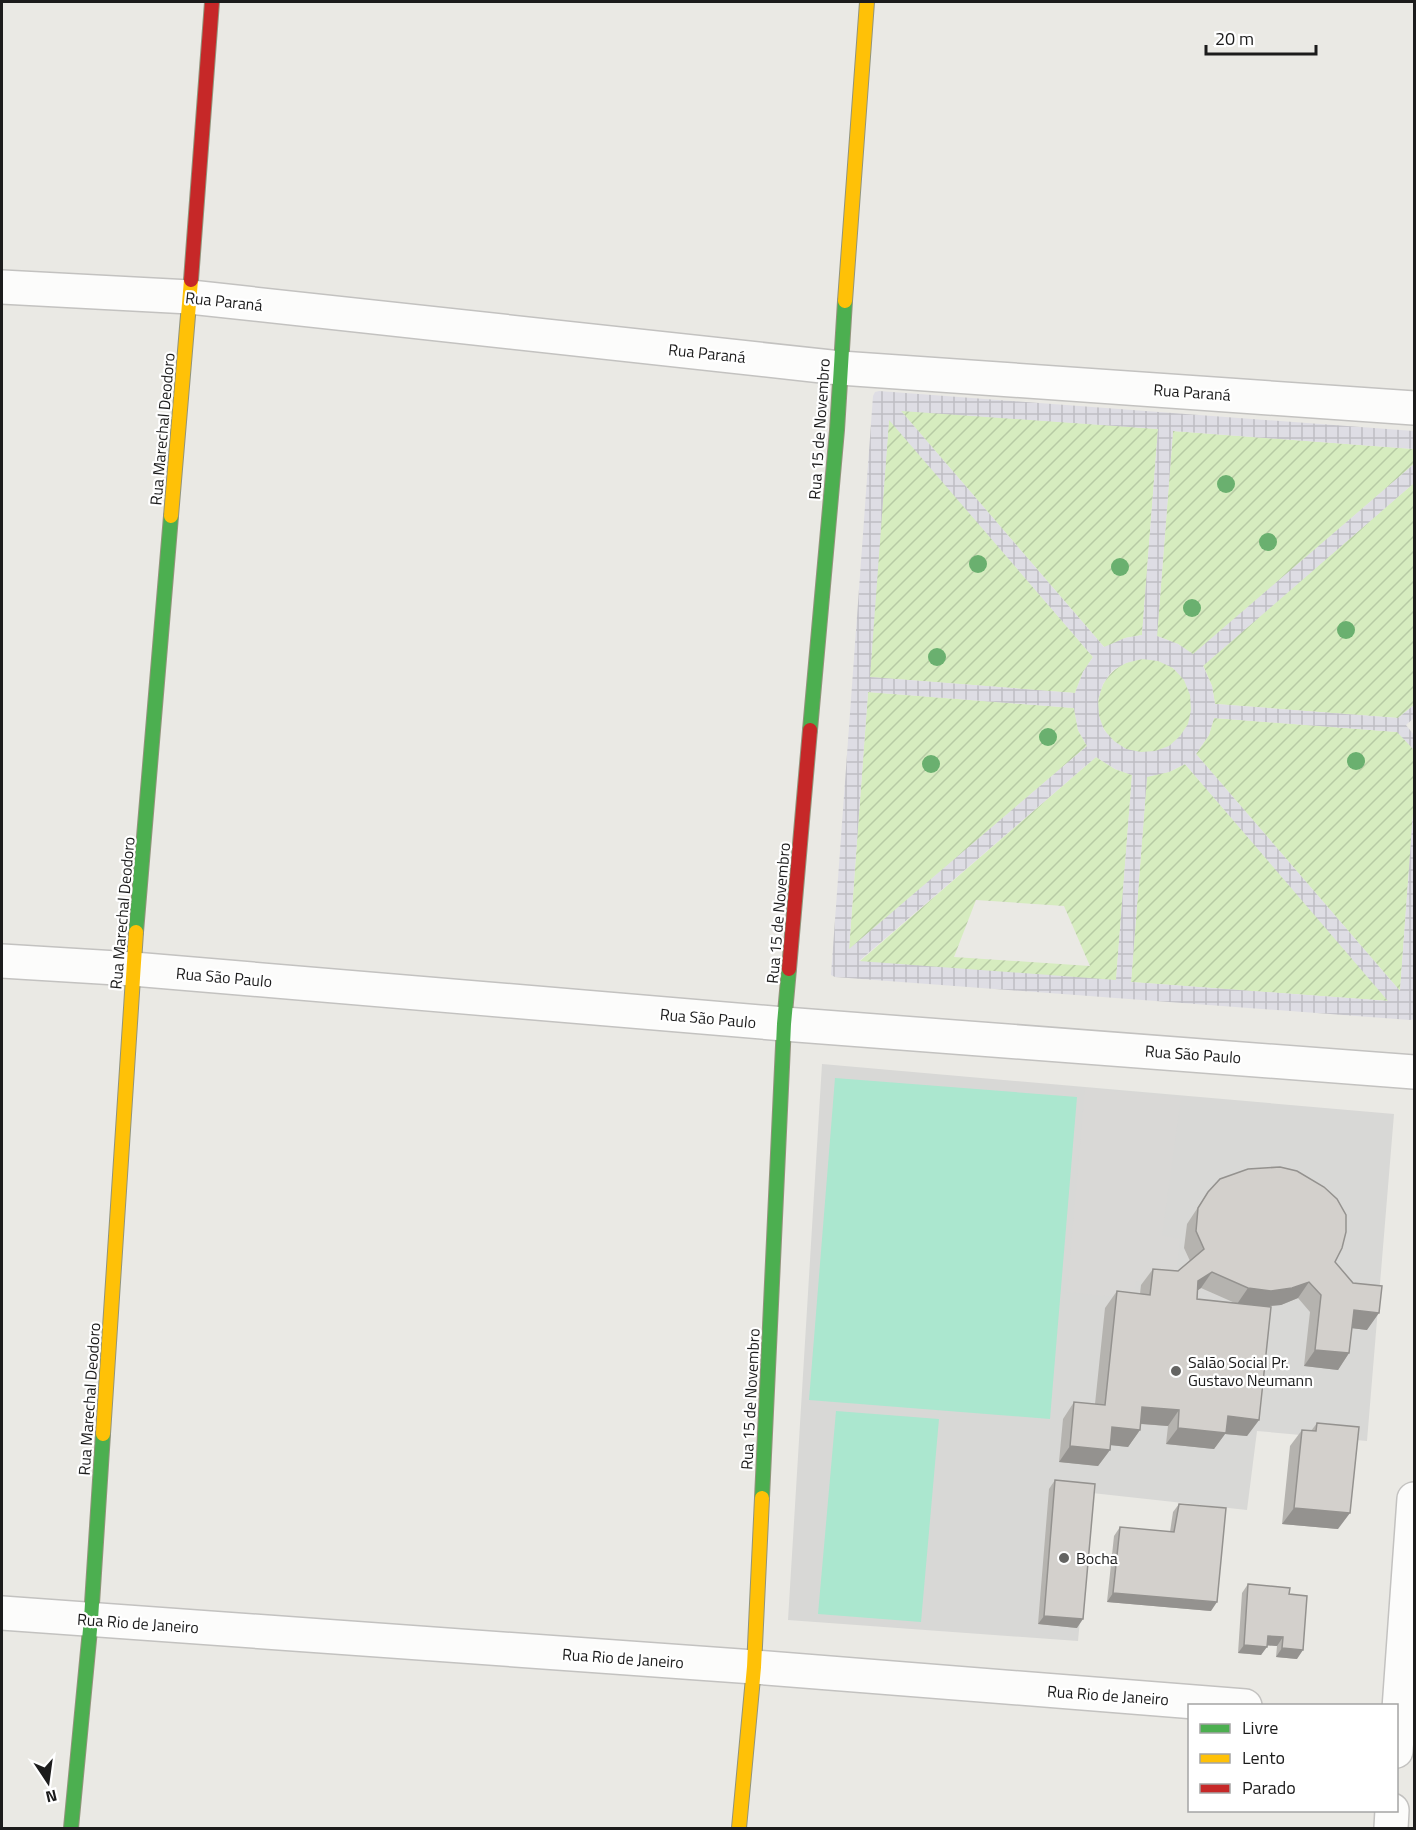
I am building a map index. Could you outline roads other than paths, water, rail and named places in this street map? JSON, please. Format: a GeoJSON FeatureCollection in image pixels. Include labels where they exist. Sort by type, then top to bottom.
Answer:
{"type":"FeatureCollection","features":[{"type":"Feature","properties":{"kind":"street","name":"Rua Marechal Deodoro"},"geometry":{"type":"LineString","coordinates":[[71,1828],[91,1619],[134,969],[212,2]]}},
{"type":"Feature","properties":{"kind":"street","name":"Rua 15 de Novembro"},"geometry":{"type":"LineString","coordinates":[[739,1828],[754,1667],[784,1024],[837,430],[867,2]]}},
{"type":"Feature","properties":{"kind":"street","name":"Rua Paraná"},"geometry":{"type":"LineString","coordinates":[[2,286],[190,297],[840,368],[1414,408]]}},
{"type":"Feature","properties":{"kind":"street","name":"Rua São Paulo"},"geometry":{"type":"LineString","coordinates":[[2,961],[134,969],[784,1024],[1414,1072]]}},
{"type":"Feature","properties":{"kind":"street"},"geometry":{"type":"LineString","coordinates":[[1398,1741],[1403,1718],[1414,1498]]}},
{"type":"Feature","properties":{"kind":"street","name":"Rua Rio de Janeiro"},"geometry":{"type":"LineString","coordinates":[[2,1613],[754,1667],[1220,1704]]}},
{"type":"Feature","properties":{"kind":"street"},"geometry":{"type":"LineString","coordinates":[[1391,1828],[1392,1812]]}},
{"type":"Feature","properties":{"kind":"place","name":"Salão Social Pr. Gustavo Neumann"},"geometry":{"type":"Point","coordinates":[1176,1371]}},
{"type":"Feature","properties":{"kind":"place","name":"Bocha"},"geometry":{"type":"Point","coordinates":[1064,1558]}}]}
